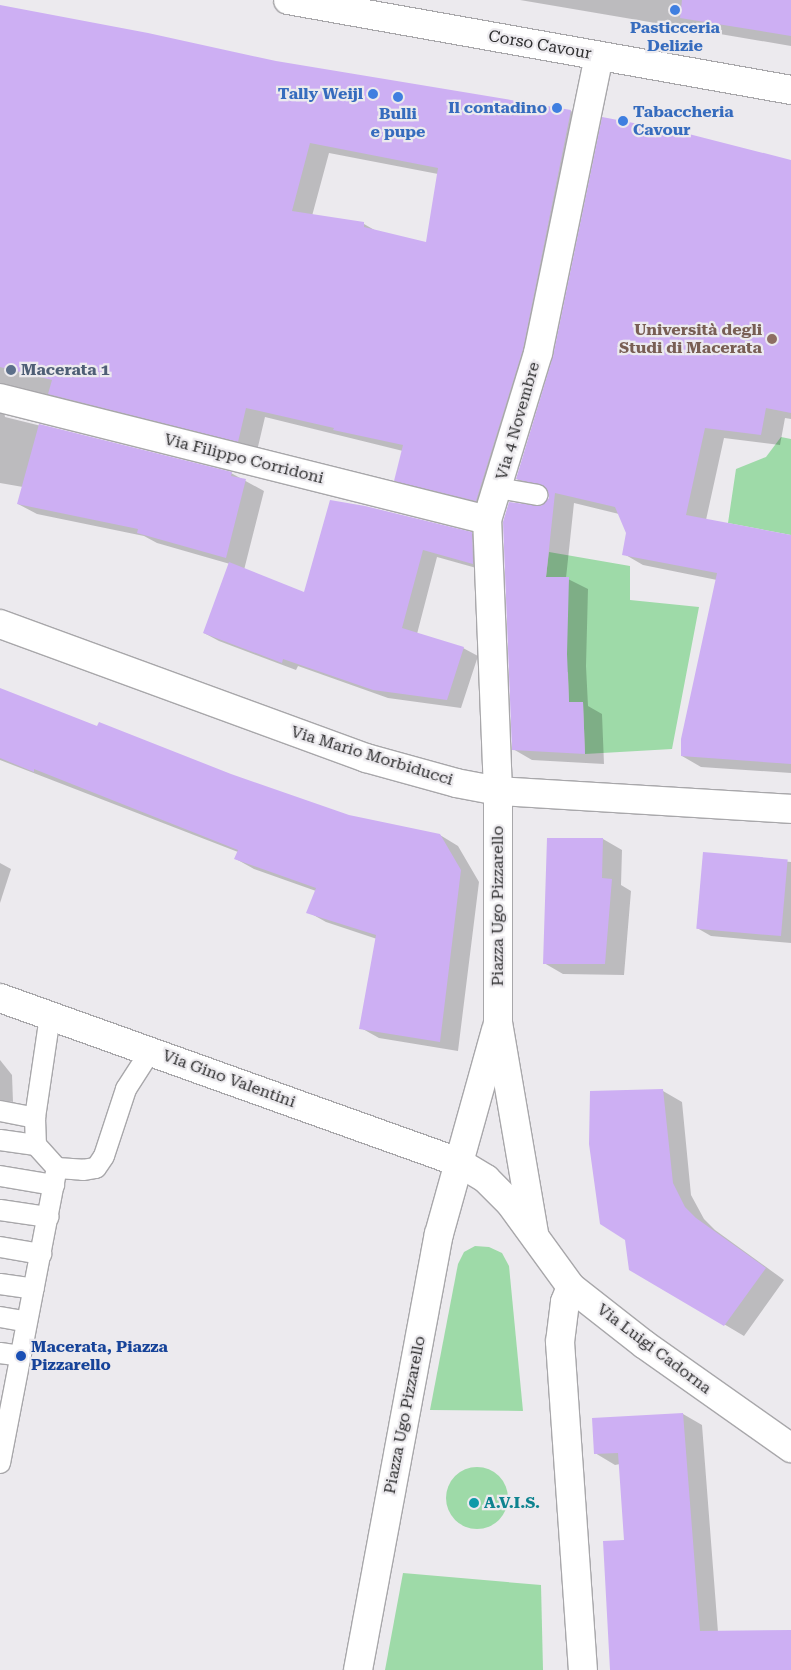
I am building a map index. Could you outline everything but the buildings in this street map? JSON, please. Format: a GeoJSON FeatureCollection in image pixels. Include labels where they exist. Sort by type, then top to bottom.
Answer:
{"type":"FeatureCollection","features":[{"type":"Feature","properties":{"kind":"street","name":"Corso Cavour"},"geometry":{"type":"LineString","coordinates":[[288,0],[791,90]]}},
{"type":"Feature","properties":{"kind":"street","name":"Via 4 Novembre"},"geometry":{"type":"LineString","coordinates":[[498,791],[487,520],[538,353],[599,56]]}},
{"type":"Feature","properties":{"kind":"street","name":"Via Filippo Corridoni"},"geometry":{"type":"LineString","coordinates":[[0,398],[487,520]]}},
{"type":"Feature","properties":{"kind":"street","name":"Via Mario Morbiducci"},"geometry":{"type":"LineString","coordinates":[[0,624],[366,758],[456,783],[498,791],[791,809]]}},
{"type":"Feature","properties":{"kind":"street","name":"Piazza Ugo Pizzarello"},"geometry":{"type":"LineString","coordinates":[[498,791],[498,1022],[534,1233]]}},
{"type":"Feature","properties":{"kind":"street","name":"Via Gino Valentini"},"geometry":{"type":"LineString","coordinates":[[0,998],[150,1050],[458,1162]]}},
{"type":"Feature","properties":{"kind":"street","name":"Piazza Ugo Pizzarello"},"geometry":{"type":"LineString","coordinates":[[358,1670],[439,1234],[458,1162],[483,1082],[498,1022]]}},
{"type":"Feature","properties":{"kind":"street"},"geometry":{"type":"LineString","coordinates":[[458,1162],[486,1179],[534,1233]]}},
{"type":"Feature","properties":{"kind":"street","name":"Via Luigi Cadorna"},"geometry":{"type":"LineString","coordinates":[[534,1233],[571,1287],[644,1345],[791,1448]]}},
{"type":"Feature","properties":{"kind":"street"},"geometry":{"type":"LineString","coordinates":[[571,1287],[565,1302],[560,1342],[583,1670]]}},
{"type":"Feature","properties":{"kind":"lane"},"geometry":{"type":"LineString","coordinates":[[498,488],[537,495]]}},
{"type":"Feature","properties":{"kind":"lane"},"geometry":{"type":"LineString","coordinates":[[0,1463],[56,1176],[36,1145],[34,1118],[50,1016]]}},
{"type":"Feature","properties":{"kind":"lane"},"geometry":{"type":"LineString","coordinates":[[0,1176],[56,1176],[96,1168],[104,1156],[126,1089],[150,1050]]}},
{"type":"Feature","properties":{"kind":"lane"},"geometry":{"type":"LineString","coordinates":[[0,1112],[34,1118]]}},
{"type":"Feature","properties":{"kind":"lane"},"geometry":{"type":"LineString","coordinates":[[0,1140],[36,1145]]}},
{"type":"Feature","properties":{"kind":"lane"},"geometry":{"type":"LineString","coordinates":[[0,1210],[48,1217]]}},
{"type":"Feature","properties":{"kind":"lane"},"geometry":{"type":"LineString","coordinates":[[0,1247],[41,1254]]}},
{"type":"Feature","properties":{"kind":"lane"},"geometry":{"type":"LineString","coordinates":[[0,1284],[34,1289]]}},
{"type":"Feature","properties":{"kind":"lane"},"geometry":{"type":"LineString","coordinates":[[0,1317],[28,1322]]}},
{"type":"Feature","properties":{"kind":"lane"},"geometry":{"type":"LineString","coordinates":[[0,1353],[21,1356]]}},
{"type":"Feature","properties":{"kind":"green space"},"geometry":{"type":"Polygon","coordinates":[[[781,437],[791,439],[791,535],[728,523],[736,469],[766,457],[781,437]]]}},
{"type":"Feature","properties":{"kind":"green space"},"geometry":{"type":"Polygon","coordinates":[[[549,552],[630,566],[630,600],[699,607],[672,749],[585,754],[583,702],[569,702],[568,672],[557,674],[569,577],[546,577],[549,552]]]}},
{"type":"Feature","properties":{"kind":"green space"},"geometry":{"type":"Polygon","coordinates":[[[475,1246],[489,1247],[502,1253],[509,1266],[523,1411],[430,1410],[458,1264],[464,1252],[475,1246]]]}},
{"type":"Feature","properties":{"kind":"green space"},"geometry":{"type":"Polygon","coordinates":[[[471,1467],[483,1467],[499,1476],[506,1486],[508,1498],[506,1510],[499,1520],[483,1529],[471,1529],[460,1524],[451,1515],[446,1504],[446,1492],[451,1481],[460,1472],[471,1467]]]}},
{"type":"Feature","properties":{"kind":"green space"},"geometry":{"type":"Polygon","coordinates":[[[403,1573],[541,1585],[543,1670],[385,1670],[403,1573]]]}},
{"type":"Feature","properties":{"kind":"place","name":"Pasticceria Delizie"},"geometry":{"type":"Point","coordinates":[675,10]}},
{"type":"Feature","properties":{"kind":"place","name":"Tally Weijl"},"geometry":{"type":"Point","coordinates":[373,94]}},
{"type":"Feature","properties":{"kind":"place","name":"Bulli e pupe"},"geometry":{"type":"Point","coordinates":[398,97]}},
{"type":"Feature","properties":{"kind":"place","name":"Il contadino"},"geometry":{"type":"Point","coordinates":[557,108]}},
{"type":"Feature","properties":{"kind":"place","name":"Tabaccheria Cavour"},"geometry":{"type":"Point","coordinates":[623,121]}},
{"type":"Feature","properties":{"kind":"place","name":"Università degli Studi di Macerata"},"geometry":{"type":"Point","coordinates":[772,339]}},
{"type":"Feature","properties":{"kind":"place","name":"Macerata 1"},"geometry":{"type":"Point","coordinates":[11,370]}},
{"type":"Feature","properties":{"kind":"place","name":"Macerata, Piazza Pizzarello"},"geometry":{"type":"Point","coordinates":[21,1356]}},
{"type":"Feature","properties":{"kind":"place","name":"A.V.I.S."},"geometry":{"type":"Point","coordinates":[474,1503]}}]}
